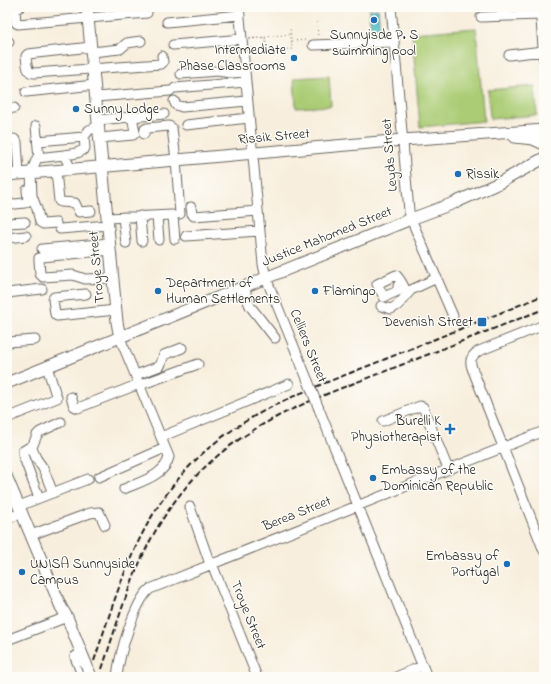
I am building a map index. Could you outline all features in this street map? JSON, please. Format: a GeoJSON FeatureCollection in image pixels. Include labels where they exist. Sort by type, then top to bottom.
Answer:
{"type":"FeatureCollection","features":[{"type":"Feature","properties":{"kind":"main road","name":"Troye Street"},"geometry":{"type":"LineString","coordinates":[[88,7],[116,310],[120,338]]}},
{"type":"Feature","properties":{"kind":"main road","name":"Rissik Street"},"geometry":{"type":"LineString","coordinates":[[7,175],[403,140],[544,130]]}},
{"type":"Feature","properties":{"kind":"main road"},"geometry":{"type":"LineString","coordinates":[[481,134],[492,136],[524,137],[542,145]]}},
{"type":"Feature","properties":{"kind":"main road","name":"Justice Mahomed Street"},"geometry":{"type":"LineString","coordinates":[[7,383],[411,218],[483,191],[544,158]]}},
{"type":"Feature","properties":{"kind":"main road"},"geometry":{"type":"LineString","coordinates":[[532,165],[544,165]]}},
{"type":"Feature","properties":{"kind":"main road"},"geometry":{"type":"LineString","coordinates":[[7,478],[61,607],[83,665],[91,677]]}},
{"type":"Feature","properties":{"kind":"main road"},"geometry":{"type":"LineString","coordinates":[[83,665],[84,677]]}},
{"type":"Feature","properties":{"kind":"street"},"geometry":{"type":"LineString","coordinates":[[20,7],[15,9],[16,23],[18,24],[147,13]]}},
{"type":"Feature","properties":{"kind":"street","name":"Leyds Street"},"geometry":{"type":"LineString","coordinates":[[391,7],[411,218],[453,316]]}},
{"type":"Feature","properties":{"kind":"street"},"geometry":{"type":"LineString","coordinates":[[481,17],[540,11],[544,56],[509,55]]}},
{"type":"Feature","properties":{"kind":"street"},"geometry":{"type":"LineString","coordinates":[[168,24],[240,14]]}},
{"type":"Feature","properties":{"kind":"street","name":"Celliers Street"},"geometry":{"type":"LineString","coordinates":[[240,14],[262,260],[266,278],[426,677]]}},
{"type":"Feature","properties":{"kind":"street"},"geometry":{"type":"LineString","coordinates":[[173,45],[242,39]]}},
{"type":"Feature","properties":{"kind":"street"},"geometry":{"type":"LineString","coordinates":[[140,41],[128,43],[120,49],[30,53],[26,56],[28,71],[31,73],[93,70],[161,64],[163,62],[162,56]]}},
{"type":"Feature","properties":{"kind":"street"},"geometry":{"type":"LineString","coordinates":[[314,41],[394,42]]}},
{"type":"Feature","properties":{"kind":"street"},"geometry":{"type":"LineString","coordinates":[[181,74],[217,71],[231,73],[245,72]]}},
{"type":"Feature","properties":{"kind":"street"},"geometry":{"type":"LineString","coordinates":[[26,92],[172,89],[246,82]]}},
{"type":"Feature","properties":{"kind":"street"},"geometry":{"type":"LineString","coordinates":[[37,94],[95,90]]}},
{"type":"Feature","properties":{"kind":"street"},"geometry":{"type":"LineString","coordinates":[[174,101],[176,105],[182,107],[247,101]]}},
{"type":"Feature","properties":{"kind":"street"},"geometry":{"type":"LineString","coordinates":[[15,204],[25,203],[28,200],[25,173],[39,158],[76,153],[84,150],[84,137],[89,130],[98,123],[164,114]]}},
{"type":"Feature","properties":{"kind":"street"},"geometry":{"type":"LineString","coordinates":[[186,125],[249,118]]}},
{"type":"Feature","properties":{"kind":"street"},"geometry":{"type":"LineString","coordinates":[[100,138],[133,135],[135,133],[133,120]]}},
{"type":"Feature","properties":{"kind":"street"},"geometry":{"type":"LineString","coordinates":[[36,126],[39,158]]}},
{"type":"Feature","properties":{"kind":"street"},"geometry":{"type":"LineString","coordinates":[[144,134],[146,128],[170,126],[172,129],[180,214]]}},
{"type":"Feature","properties":{"kind":"street"},"geometry":{"type":"LineString","coordinates":[[38,141],[84,137]]}},
{"type":"Feature","properties":{"kind":"street"},"geometry":{"type":"LineString","coordinates":[[7,140],[14,139],[17,142],[41,224],[58,226],[108,222],[123,217],[173,215],[176,239]]}},
{"type":"Feature","properties":{"kind":"street"},"geometry":{"type":"LineString","coordinates":[[64,155],[71,169]]}},
{"type":"Feature","properties":{"kind":"street"},"geometry":{"type":"LineString","coordinates":[[56,171],[59,201],[74,202],[79,212],[91,211]]}},
{"type":"Feature","properties":{"kind":"street"},"geometry":{"type":"LineString","coordinates":[[191,207],[192,215],[194,216],[258,211]]}},
{"type":"Feature","properties":{"kind":"street"},"geometry":{"type":"LineString","coordinates":[[140,216],[142,241]]}},
{"type":"Feature","properties":{"kind":"street"},"geometry":{"type":"LineString","coordinates":[[157,216],[159,240]]}},
{"type":"Feature","properties":{"kind":"street"},"geometry":{"type":"LineString","coordinates":[[123,217],[126,242]]}},
{"type":"Feature","properties":{"kind":"street"},"geometry":{"type":"LineString","coordinates":[[7,223],[25,222]]}},
{"type":"Feature","properties":{"kind":"street"},"geometry":{"type":"LineString","coordinates":[[186,236],[260,231]]}},
{"type":"Feature","properties":{"kind":"street"},"geometry":{"type":"LineString","coordinates":[[7,238],[26,236]]}},
{"type":"Feature","properties":{"kind":"street"},"geometry":{"type":"LineString","coordinates":[[42,249],[110,247]]}},
{"type":"Feature","properties":{"kind":"street"},"geometry":{"type":"LineString","coordinates":[[110,247],[39,258],[40,274],[43,277],[73,275],[85,279],[113,278]]}},
{"type":"Feature","properties":{"kind":"street"},"geometry":{"type":"LineString","coordinates":[[381,306],[391,309],[398,306],[408,293],[437,278]]}},
{"type":"Feature","properties":{"kind":"street"},"geometry":{"type":"LineString","coordinates":[[401,282],[408,293]]}},
{"type":"Feature","properties":{"kind":"street"},"geometry":{"type":"LineString","coordinates":[[245,286],[250,306],[275,338]]}},
{"type":"Feature","properties":{"kind":"street"},"geometry":{"type":"LineString","coordinates":[[7,293],[42,289]]}},
{"type":"Feature","properties":{"kind":"street"},"geometry":{"type":"LineString","coordinates":[[86,294],[54,297],[55,314],[57,316],[116,310]]}},
{"type":"Feature","properties":{"kind":"street"},"geometry":{"type":"LineString","coordinates":[[544,325],[479,351],[472,358],[471,362],[472,368],[544,551]]}},
{"type":"Feature","properties":{"kind":"street","name":"Troye Street"},"geometry":{"type":"LineString","coordinates":[[120,338],[169,457],[168,461],[155,476],[124,489]]}},
{"type":"Feature","properties":{"kind":"street"},"geometry":{"type":"LineString","coordinates":[[7,342],[35,340]]}},
{"type":"Feature","properties":{"kind":"street"},"geometry":{"type":"LineString","coordinates":[[138,382],[160,366],[164,355],[182,348]]}},
{"type":"Feature","properties":{"kind":"street"},"geometry":{"type":"LineString","coordinates":[[71,396],[74,406],[78,408],[138,382],[198,364]]}},
{"type":"Feature","properties":{"kind":"street"},"geometry":{"type":"LineString","coordinates":[[7,418],[57,398],[47,367]]}},
{"type":"Feature","properties":{"kind":"street"},"geometry":{"type":"LineString","coordinates":[[161,437],[289,384]]}},
{"type":"Feature","properties":{"kind":"street"},"geometry":{"type":"LineString","coordinates":[[383,421],[420,406],[423,407],[448,469]]}},
{"type":"Feature","properties":{"kind":"street"},"geometry":{"type":"LineString","coordinates":[[39,498],[23,455],[23,451],[33,445],[37,435],[40,432],[61,422]]}},
{"type":"Feature","properties":{"kind":"street","name":"Berea Street"},"geometry":{"type":"LineString","coordinates":[[117,677],[127,633],[147,592],[155,586],[544,431]]}},
{"type":"Feature","properties":{"kind":"street"},"geometry":{"type":"LineString","coordinates":[[31,446],[36,458],[43,468],[53,493]]}},
{"type":"Feature","properties":{"kind":"street"},"geometry":{"type":"LineString","coordinates":[[99,477],[165,448]]}},
{"type":"Feature","properties":{"kind":"street"},"geometry":{"type":"LineString","coordinates":[[7,519],[20,509],[39,498],[88,479]]}},
{"type":"Feature","properties":{"kind":"street","name":"Troye Street"},"geometry":{"type":"LineString","coordinates":[[190,507],[211,564],[257,677]]}},
{"type":"Feature","properties":{"kind":"street"},"geometry":{"type":"LineString","coordinates":[[31,535],[90,512],[99,512],[105,525]]}},
{"type":"Feature","properties":{"kind":"street"},"geometry":{"type":"LineString","coordinates":[[7,640],[65,617]]}},
{"type":"Feature","properties":{"kind":"street"},"geometry":{"type":"LineString","coordinates":[[396,677],[422,666]]}},
{"type":"Feature","properties":{"kind":"path"},"geometry":{"type":"LineString","coordinates":[[291,41],[314,41],[317,22]]}},
{"type":"Feature","properties":{"kind":"path"},"geometry":{"type":"LineString","coordinates":[[290,27],[291,34],[292,49],[267,50],[265,37],[247,39],[291,34]]}},
{"type":"Feature","properties":{"kind":"green space"},"geometry":{"type":"Polygon","coordinates":[[[476,28],[484,121],[420,127],[412,33],[476,28]]]}},
{"type":"Feature","properties":{"kind":"green space"},"geometry":{"type":"Polygon","coordinates":[[[329,76],[331,106],[296,108],[294,78],[329,76]]]}},
{"type":"Feature","properties":{"kind":"green space"},"geometry":{"type":"Polygon","coordinates":[[[535,86],[537,115],[490,119],[488,90],[535,86]]]}},
{"type":"Feature","properties":{"kind":"water","name":"Sunnyisde P. S swimming pool"},"geometry":{"type":"Polygon","coordinates":[[[378,9],[380,29],[371,30],[369,10],[378,9]]]}},
{"type":"Feature","properties":{"kind":"railway"},"geometry":{"type":"LineString","coordinates":[[94,661],[123,577],[131,557],[151,518],[163,499],[185,471],[209,448],[234,429],[261,412],[290,398],[544,295]]}},
{"type":"Feature","properties":{"kind":"railway"},"geometry":{"type":"LineString","coordinates":[[102,669],[128,591],[153,535],[186,487],[210,463],[236,442],[264,424],[294,409],[325,395],[544,309]]}},
{"type":"Feature","properties":{"kind":"place","name":"Sunnyisde P. S swimming pool"},"geometry":{"type":"Point","coordinates":[374,20]}},
{"type":"Feature","properties":{"kind":"place","name":"Intermediate Phase Classrooms"},"geometry":{"type":"Point","coordinates":[294,58]}},
{"type":"Feature","properties":{"kind":"place","name":"Sunny Lodge"},"geometry":{"type":"Point","coordinates":[76,109]}},
{"type":"Feature","properties":{"kind":"place","name":"Rissik"},"geometry":{"type":"Point","coordinates":[458,174]}},
{"type":"Feature","properties":{"kind":"place","name":"Department of Human Settlements"},"geometry":{"type":"Point","coordinates":[158,291]}},
{"type":"Feature","properties":{"kind":"place","name":"Flamingo"},"geometry":{"type":"Point","coordinates":[315,291]}},
{"type":"Feature","properties":{"kind":"place","name":"Devenish Street"},"geometry":{"type":"Point","coordinates":[482,322]}},
{"type":"Feature","properties":{"kind":"place","name":"Burelli K Physiotherapist"},"geometry":{"type":"Point","coordinates":[450,429]}},
{"type":"Feature","properties":{"kind":"place","name":"Embassy of the Dominican Republic"},"geometry":{"type":"Point","coordinates":[373,478]}},
{"type":"Feature","properties":{"kind":"place","name":"Embassy of Portugal"},"geometry":{"type":"Point","coordinates":[507,564]}},
{"type":"Feature","properties":{"kind":"place","name":"UNISA Sunnyside Campus"},"geometry":{"type":"Point","coordinates":[22,572]}}]}
